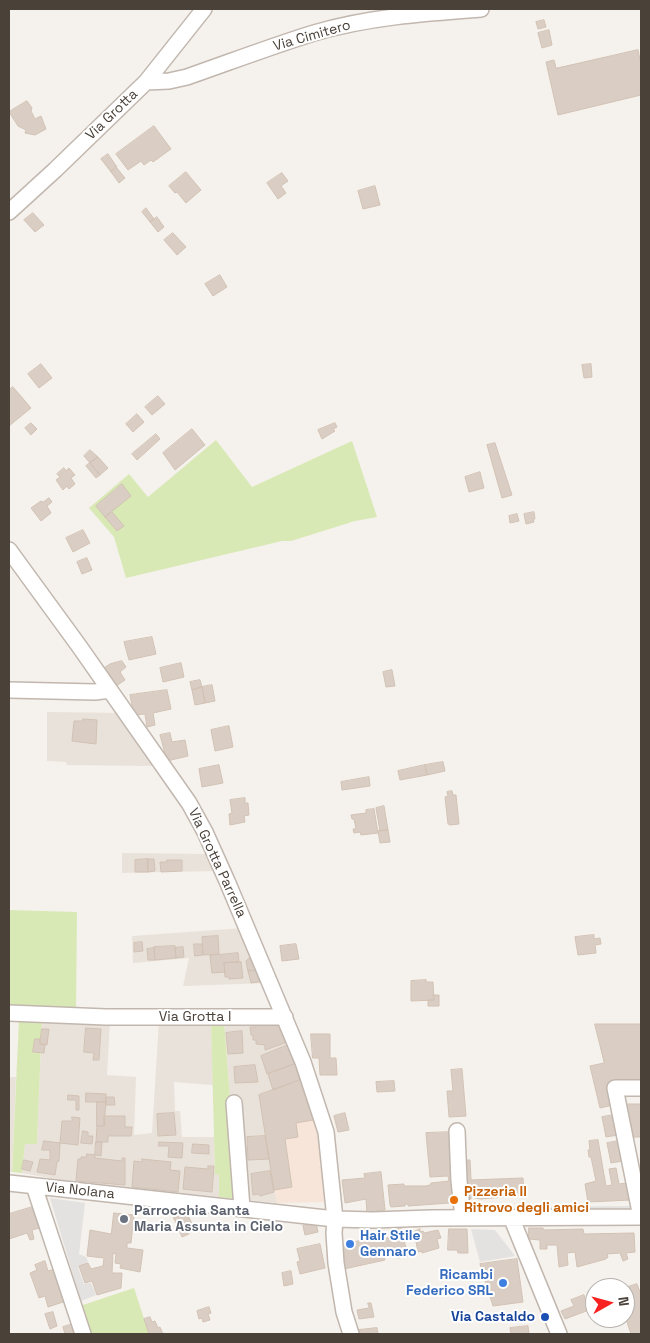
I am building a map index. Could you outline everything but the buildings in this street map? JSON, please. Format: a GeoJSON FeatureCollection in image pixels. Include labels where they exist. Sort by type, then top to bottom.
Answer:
{"type":"FeatureCollection","features":[{"type":"Feature","properties":{"kind":"street","name":"Via Grotta"},"geometry":{"type":"LineString","coordinates":[[9,212],[146,82],[204,9]]}},
{"type":"Feature","properties":{"kind":"street","name":"Via Cimitero"},"geometry":{"type":"LineString","coordinates":[[146,82],[169,81],[187,77],[314,33],[347,25],[416,14],[482,9]]}},
{"type":"Feature","properties":{"kind":"street","name":"Via Grotta Parrella"},"geometry":{"type":"LineString","coordinates":[[9,550],[189,803],[205,832],[227,881],[303,1062],[326,1132],[335,1219],[334,1234],[338,1281],[351,1334]]}},
{"type":"Feature","properties":{"kind":"street"},"geometry":{"type":"LineString","coordinates":[[9,690],[95,692],[110,690]]}},
{"type":"Feature","properties":{"kind":"street","name":"Via Grotta I"},"geometry":{"type":"LineString","coordinates":[[9,1013],[106,1017],[285,1017]]}},
{"type":"Feature","properties":{"kind":"street"},"geometry":{"type":"LineString","coordinates":[[641,1088],[615,1088],[641,1217]]}},
{"type":"Feature","properties":{"kind":"street"},"geometry":{"type":"LineString","coordinates":[[234,1103],[242,1208]]}},
{"type":"Feature","properties":{"kind":"street"},"geometry":{"type":"LineString","coordinates":[[457,1131],[463,1218]]}},
{"type":"Feature","properties":{"kind":"street","name":"Via Nolana"},"geometry":{"type":"LineString","coordinates":[[9,1183],[335,1219],[641,1217]]}},
{"type":"Feature","properties":{"kind":"street","name":"Via Nolana"},"geometry":{"type":"LineString","coordinates":[[34,1186],[83,1334]]}},
{"type":"Feature","properties":{"kind":"street"},"geometry":{"type":"LineString","coordinates":[[511,1217],[559,1334]]}},
{"type":"Feature","properties":{"kind":"shaded area"},"geometry":{"type":"Polygon","coordinates":[[[47,712],[120,713],[155,766],[67,765],[66,762],[47,761],[47,712]]]}},
{"type":"Feature","properties":{"kind":"shaded area"},"geometry":{"type":"Polygon","coordinates":[[[122,853],[209,854],[217,871],[122,873],[122,853]]]}},
{"type":"Feature","properties":{"kind":"shaded area"},"geometry":{"type":"Polygon","coordinates":[[[244,928],[267,983],[183,986],[189,958],[133,963],[132,936],[244,928]]]}},
{"type":"Feature","properties":{"kind":"shaded area"},"geometry":{"type":"Polygon","coordinates":[[[42,1019],[110,1021],[107,1075],[136,1077],[134,1135],[152,1133],[159,1021],[211,1021],[213,1085],[174,1082],[175,1111],[180,1111],[182,1137],[214,1137],[215,1174],[219,1174],[219,1197],[62,1180],[22,1173],[25,1143],[37,1144],[42,1019]]]}},
{"type":"Feature","properties":{"kind":"shaded area"},"geometry":{"type":"Polygon","coordinates":[[[283,1020],[301,1079],[273,1090],[269,1159],[277,1203],[238,1199],[224,1021],[283,1020]]]}},
{"type":"Feature","properties":{"kind":"shaded area"},"geometry":{"type":"Polygon","coordinates":[[[9,1077],[16,1077],[12,1172],[9,1171],[9,1077]]]}},
{"type":"Feature","properties":{"kind":"shaded area"},"geometry":{"type":"Polygon","coordinates":[[[306,1078],[326,1162],[319,1163],[328,1183],[328,1202],[277,1203],[259,1095],[306,1078]]]}},
{"type":"Feature","properties":{"kind":"shaded area"},"geometry":{"type":"Polygon","coordinates":[[[50,1198],[85,1203],[79,1254],[86,1257],[88,1262],[78,1267],[84,1284],[91,1283],[96,1295],[81,1301],[50,1198]]]}},
{"type":"Feature","properties":{"kind":"shaded area"},"geometry":{"type":"Polygon","coordinates":[[[632,1206],[631,1212],[526,1212],[526,1207],[632,1206]]]}},
{"type":"Feature","properties":{"kind":"shaded area"},"geometry":{"type":"Polygon","coordinates":[[[471,1229],[495,1230],[515,1256],[480,1262],[471,1229]]]}},
{"type":"Feature","properties":{"kind":"green space"},"geometry":{"type":"Polygon","coordinates":[[[216,440],[252,487],[352,441],[377,517],[355,521],[291,541],[282,541],[126,578],[114,537],[89,508],[129,474],[148,497],[216,440]]]}},
{"type":"Feature","properties":{"kind":"green space"},"geometry":{"type":"Polygon","coordinates":[[[9,910],[77,912],[76,1011],[9,1009],[9,910]]]}},
{"type":"Feature","properties":{"kind":"green space"},"geometry":{"type":"Polygon","coordinates":[[[19,1019],[42,1019],[37,1144],[25,1144],[22,1173],[12,1172],[19,1019]]]}},
{"type":"Feature","properties":{"kind":"green space"},"geometry":{"type":"Polygon","coordinates":[[[211,1021],[224,1021],[238,1199],[219,1197],[219,1174],[215,1175],[211,1021]]]}},
{"type":"Feature","properties":{"kind":"green space"},"geometry":{"type":"Polygon","coordinates":[[[134,1288],[149,1334],[86,1334],[77,1307],[134,1288]]]}},
{"type":"Feature","properties":{"kind":"place","name":"Pizzeria Il Ritrovo degli amici"},"geometry":{"type":"Point","coordinates":[454,1200]}},
{"type":"Feature","properties":{"kind":"place","name":"Parrocchia Santa Maria Assunta in Cielo"},"geometry":{"type":"Point","coordinates":[124,1219]}},
{"type":"Feature","properties":{"kind":"place","name":"Hair Stile Gennaro"},"geometry":{"type":"Point","coordinates":[350,1244]}},
{"type":"Feature","properties":{"kind":"place","name":"Ricambi Federico SRL"},"geometry":{"type":"Point","coordinates":[503,1283]}},
{"type":"Feature","properties":{"kind":"place","name":"Via Castaldo"},"geometry":{"type":"Point","coordinates":[545,1317]}}]}
